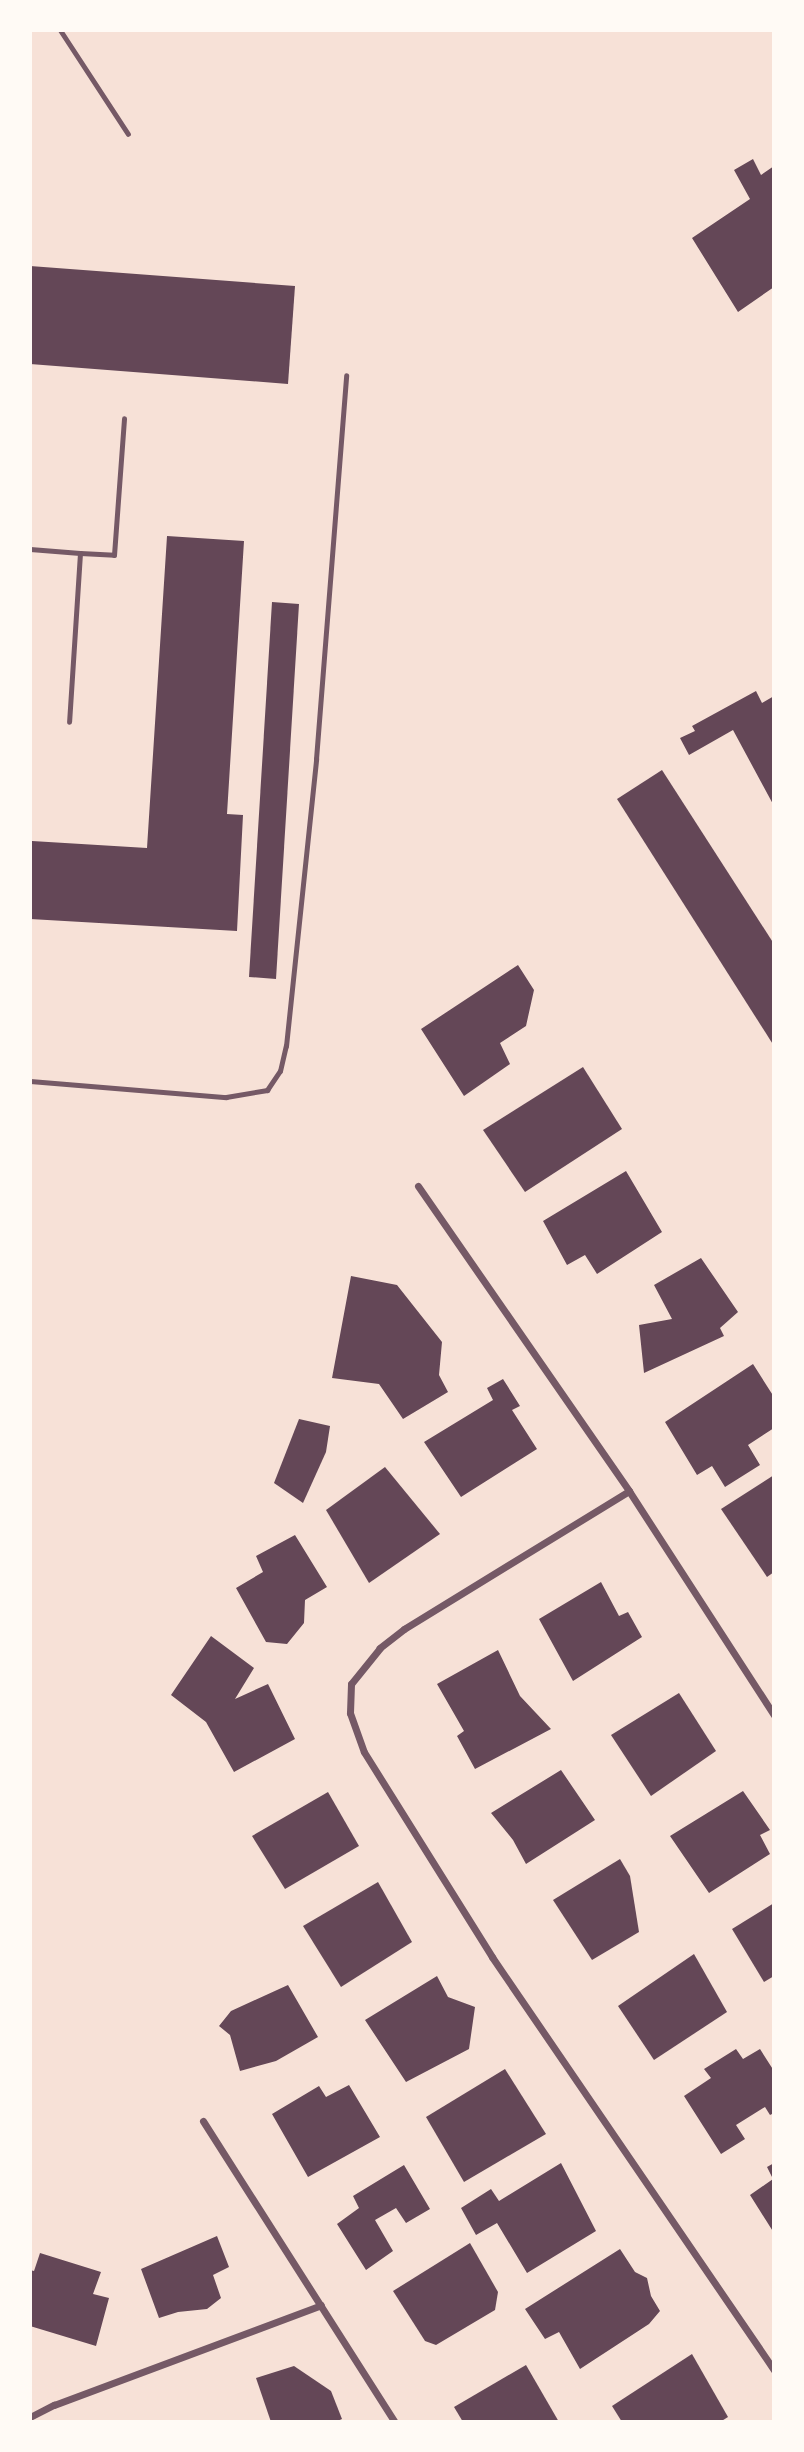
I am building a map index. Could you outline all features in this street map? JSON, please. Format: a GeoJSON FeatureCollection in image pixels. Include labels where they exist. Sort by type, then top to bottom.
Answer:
{"type":"FeatureCollection","features":[{"type":"Feature","properties":{"kind":"street"},"geometry":{"type":"LineString","coordinates":[[418,1186],[629,1491],[774,1715]]}},
{"type":"Feature","properties":{"kind":"street"},"geometry":{"type":"LineString","coordinates":[[629,1491],[404,1629],[380,1648],[351,1684],[350,1713],[364,1752],[492,1957],[774,2370]]}},
{"type":"Feature","properties":{"kind":"street"},"geometry":{"type":"LineString","coordinates":[[203,2121],[395,2422]]}},
{"type":"Feature","properties":{"kind":"street"},"geometry":{"type":"LineString","coordinates":[[30,2417],[54,2404],[321,2305]]}},
{"type":"Feature","properties":{"kind":"lane"},"geometry":{"type":"LineString","coordinates":[[60,30],[128,134]]}},
{"type":"Feature","properties":{"kind":"lane"},"geometry":{"type":"LineString","coordinates":[[30,1081],[226,1097],[267,1090],[280,1071],[286,1046],[316,759],[346,375]]}},
{"type":"Feature","properties":{"kind":"lane"},"geometry":{"type":"LineString","coordinates":[[30,549],[114,555],[124,418]]}},
{"type":"Feature","properties":{"kind":"lane"},"geometry":{"type":"LineString","coordinates":[[69,722],[80,553]]}},
{"type":"Feature","properties":{"kind":"building"},"geometry":{"type":"Polygon","coordinates":[[[753,159],[761,175],[774,166],[774,287],[738,312],[692,238],[750,199],[734,170],[753,159]]]}},
{"type":"Feature","properties":{"kind":"building"},"geometry":{"type":"Polygon","coordinates":[[[30,266],[295,286],[288,384],[30,364],[30,266]]]}},
{"type":"Feature","properties":{"kind":"building"},"geometry":{"type":"Polygon","coordinates":[[[167,536],[244,541],[227,814],[243,815],[237,931],[30,919],[32,841],[147,848],[167,536]]]}},
{"type":"Feature","properties":{"kind":"building"},"geometry":{"type":"Polygon","coordinates":[[[272,602],[299,604],[276,979],[249,977],[272,602]]]}},
{"type":"Feature","properties":{"kind":"building"},"geometry":{"type":"Polygon","coordinates":[[[756,691],[762,703],[774,696],[774,806],[733,730],[689,755],[680,738],[695,731],[692,726],[756,691]]]}},
{"type":"Feature","properties":{"kind":"building"},"geometry":{"type":"Polygon","coordinates":[[[662,770],[774,944],[774,1046],[617,799],[662,770]]]}},
{"type":"Feature","properties":{"kind":"building"},"geometry":{"type":"Polygon","coordinates":[[[518,965],[534,990],[526,1026],[500,1043],[510,1064],[464,1096],[421,1029],[518,965]]]}},
{"type":"Feature","properties":{"kind":"building"},"geometry":{"type":"Polygon","coordinates":[[[583,1067],[622,1129],[525,1192],[483,1130],[583,1067]]]}},
{"type":"Feature","properties":{"kind":"building"},"geometry":{"type":"Polygon","coordinates":[[[626,1171],[662,1232],[597,1274],[585,1255],[567,1265],[543,1221],[626,1171]]]}},
{"type":"Feature","properties":{"kind":"building"},"geometry":{"type":"Polygon","coordinates":[[[701,1258],[738,1312],[720,1328],[724,1336],[644,1373],[639,1325],[672,1319],[654,1285],[701,1258]]]}},
{"type":"Feature","properties":{"kind":"building"},"geometry":{"type":"Polygon","coordinates":[[[351,1276],[397,1285],[442,1342],[439,1375],[448,1392],[403,1419],[379,1384],[332,1378],[351,1276]]]}},
{"type":"Feature","properties":{"kind":"building"},"geometry":{"type":"Polygon","coordinates":[[[753,1364],[774,1397],[774,1428],[748,1445],[760,1465],[725,1487],[712,1466],[697,1475],[665,1422],[753,1364]]]}},
{"type":"Feature","properties":{"kind":"building"},"geometry":{"type":"Polygon","coordinates":[[[503,1379],[520,1406],[512,1410],[537,1449],[461,1497],[424,1442],[493,1400],[487,1388],[503,1379]]]}},
{"type":"Feature","properties":{"kind":"building"},"geometry":{"type":"Polygon","coordinates":[[[299,1419],[330,1426],[326,1452],[303,1503],[274,1483],[299,1419]]]}},
{"type":"Feature","properties":{"kind":"building"},"geometry":{"type":"Polygon","coordinates":[[[385,1467],[440,1534],[369,1583],[326,1510],[385,1467]]]}},
{"type":"Feature","properties":{"kind":"building"},"geometry":{"type":"Polygon","coordinates":[[[774,1475],[774,1572],[767,1577],[721,1509],[774,1475]]]}},
{"type":"Feature","properties":{"kind":"building"},"geometry":{"type":"Polygon","coordinates":[[[295,1535],[327,1587],[305,1600],[304,1623],[287,1644],[266,1642],[236,1588],[263,1572],[256,1556],[295,1535]]]}},
{"type":"Feature","properties":{"kind":"building"},"geometry":{"type":"Polygon","coordinates":[[[601,1582],[619,1616],[628,1612],[642,1637],[573,1681],[539,1619],[601,1582]]]}},
{"type":"Feature","properties":{"kind":"building"},"geometry":{"type":"Polygon","coordinates":[[[211,1636],[254,1668],[235,1699],[268,1684],[295,1739],[234,1772],[206,1722],[171,1695],[211,1636]]]}},
{"type":"Feature","properties":{"kind":"building"},"geometry":{"type":"Polygon","coordinates":[[[498,1650],[520,1696],[551,1729],[475,1769],[457,1736],[464,1731],[437,1684],[498,1650]]]}},
{"type":"Feature","properties":{"kind":"building"},"geometry":{"type":"Polygon","coordinates":[[[679,1693],[716,1751],[651,1796],[611,1735],[679,1693]]]}},
{"type":"Feature","properties":{"kind":"building"},"geometry":{"type":"Polygon","coordinates":[[[561,1770],[595,1820],[526,1864],[513,1840],[491,1813],[561,1770]]]}},
{"type":"Feature","properties":{"kind":"building"},"geometry":{"type":"Polygon","coordinates":[[[743,1791],[770,1830],[760,1835],[770,1854],[709,1893],[670,1836],[743,1791]]]}},
{"type":"Feature","properties":{"kind":"building"},"geometry":{"type":"Polygon","coordinates":[[[328,1792],[359,1846],[285,1889],[252,1836],[328,1792]]]}},
{"type":"Feature","properties":{"kind":"building"},"geometry":{"type":"Polygon","coordinates":[[[620,1859],[630,1876],[639,1932],[592,1960],[553,1900],[620,1859]]]}},
{"type":"Feature","properties":{"kind":"building"},"geometry":{"type":"Polygon","coordinates":[[[378,1882],[412,1942],[341,1987],[303,1926],[378,1882]]]}},
{"type":"Feature","properties":{"kind":"building"},"geometry":{"type":"Polygon","coordinates":[[[774,1903],[774,1976],[764,1982],[732,1929],[774,1903]]]}},
{"type":"Feature","properties":{"kind":"building"},"geometry":{"type":"Polygon","coordinates":[[[694,1954],[727,2012],[654,2060],[618,2006],[694,1954]]]}},
{"type":"Feature","properties":{"kind":"building"},"geometry":{"type":"Polygon","coordinates":[[[437,1976],[448,1997],[475,2007],[469,2049],[406,2082],[365,2020],[437,1976]]]}},
{"type":"Feature","properties":{"kind":"building"},"geometry":{"type":"Polygon","coordinates":[[[288,1985],[318,2037],[276,2061],[240,2071],[230,2035],[219,2026],[231,2011],[288,1985]]]}},
{"type":"Feature","properties":{"kind":"building"},"geometry":{"type":"Polygon","coordinates":[[[736,2049],[743,2059],[760,2049],[774,2071],[774,2113],[770,2115],[765,2107],[736,2125],[745,2139],[721,2154],[684,2096],[711,2078],[704,2069],[736,2049]]]}},
{"type":"Feature","properties":{"kind":"building"},"geometry":{"type":"Polygon","coordinates":[[[505,2069],[546,2134],[464,2182],[426,2117],[505,2069]]]}},
{"type":"Feature","properties":{"kind":"building"},"geometry":{"type":"Polygon","coordinates":[[[349,2085],[380,2137],[308,2177],[272,2114],[319,2086],[326,2097],[349,2085]]]}},
{"type":"Feature","properties":{"kind":"building"},"geometry":{"type":"Polygon","coordinates":[[[561,2163],[596,2231],[527,2273],[497,2223],[476,2235],[461,2208],[491,2189],[499,2201],[561,2163]]]}},
{"type":"Feature","properties":{"kind":"building"},"geometry":{"type":"Polygon","coordinates":[[[774,2163],[774,2233],[750,2195],[773,2179],[767,2167],[774,2163]]]}},
{"type":"Feature","properties":{"kind":"building"},"geometry":{"type":"Polygon","coordinates":[[[404,2165],[430,2209],[406,2223],[396,2208],[375,2220],[393,2251],[366,2270],[337,2224],[359,2208],[353,2196],[404,2165]]]}},
{"type":"Feature","properties":{"kind":"building"},"geometry":{"type":"Polygon","coordinates":[[[217,2236],[229,2267],[213,2275],[221,2298],[207,2309],[178,2312],[159,2318],[141,2269],[217,2236]]]}},
{"type":"Feature","properties":{"kind":"building"},"geometry":{"type":"Polygon","coordinates":[[[470,2243],[498,2292],[495,2310],[436,2345],[425,2341],[393,2291],[470,2243]]]}},
{"type":"Feature","properties":{"kind":"building"},"geometry":{"type":"Polygon","coordinates":[[[620,2249],[635,2272],[647,2278],[651,2296],[660,2311],[649,2324],[580,2369],[559,2332],[545,2339],[525,2309],[620,2249]]]}},
{"type":"Feature","properties":{"kind":"building"},"geometry":{"type":"Polygon","coordinates":[[[40,2253],[101,2272],[93,2294],[109,2298],[96,2346],[30,2326],[30,2270],[34,2271],[40,2253]]]}},
{"type":"Feature","properties":{"kind":"building"},"geometry":{"type":"Polygon","coordinates":[[[692,2354],[728,2417],[720,2422],[622,2422],[612,2406],[692,2354]]]}},
{"type":"Feature","properties":{"kind":"building"},"geometry":{"type":"Polygon","coordinates":[[[526,2365],[559,2422],[463,2422],[454,2407],[526,2365]]]}},
{"type":"Feature","properties":{"kind":"building"},"geometry":{"type":"Polygon","coordinates":[[[294,2366],[331,2391],[342,2419],[335,2422],[271,2422],[256,2378],[294,2366]]]}}]}
